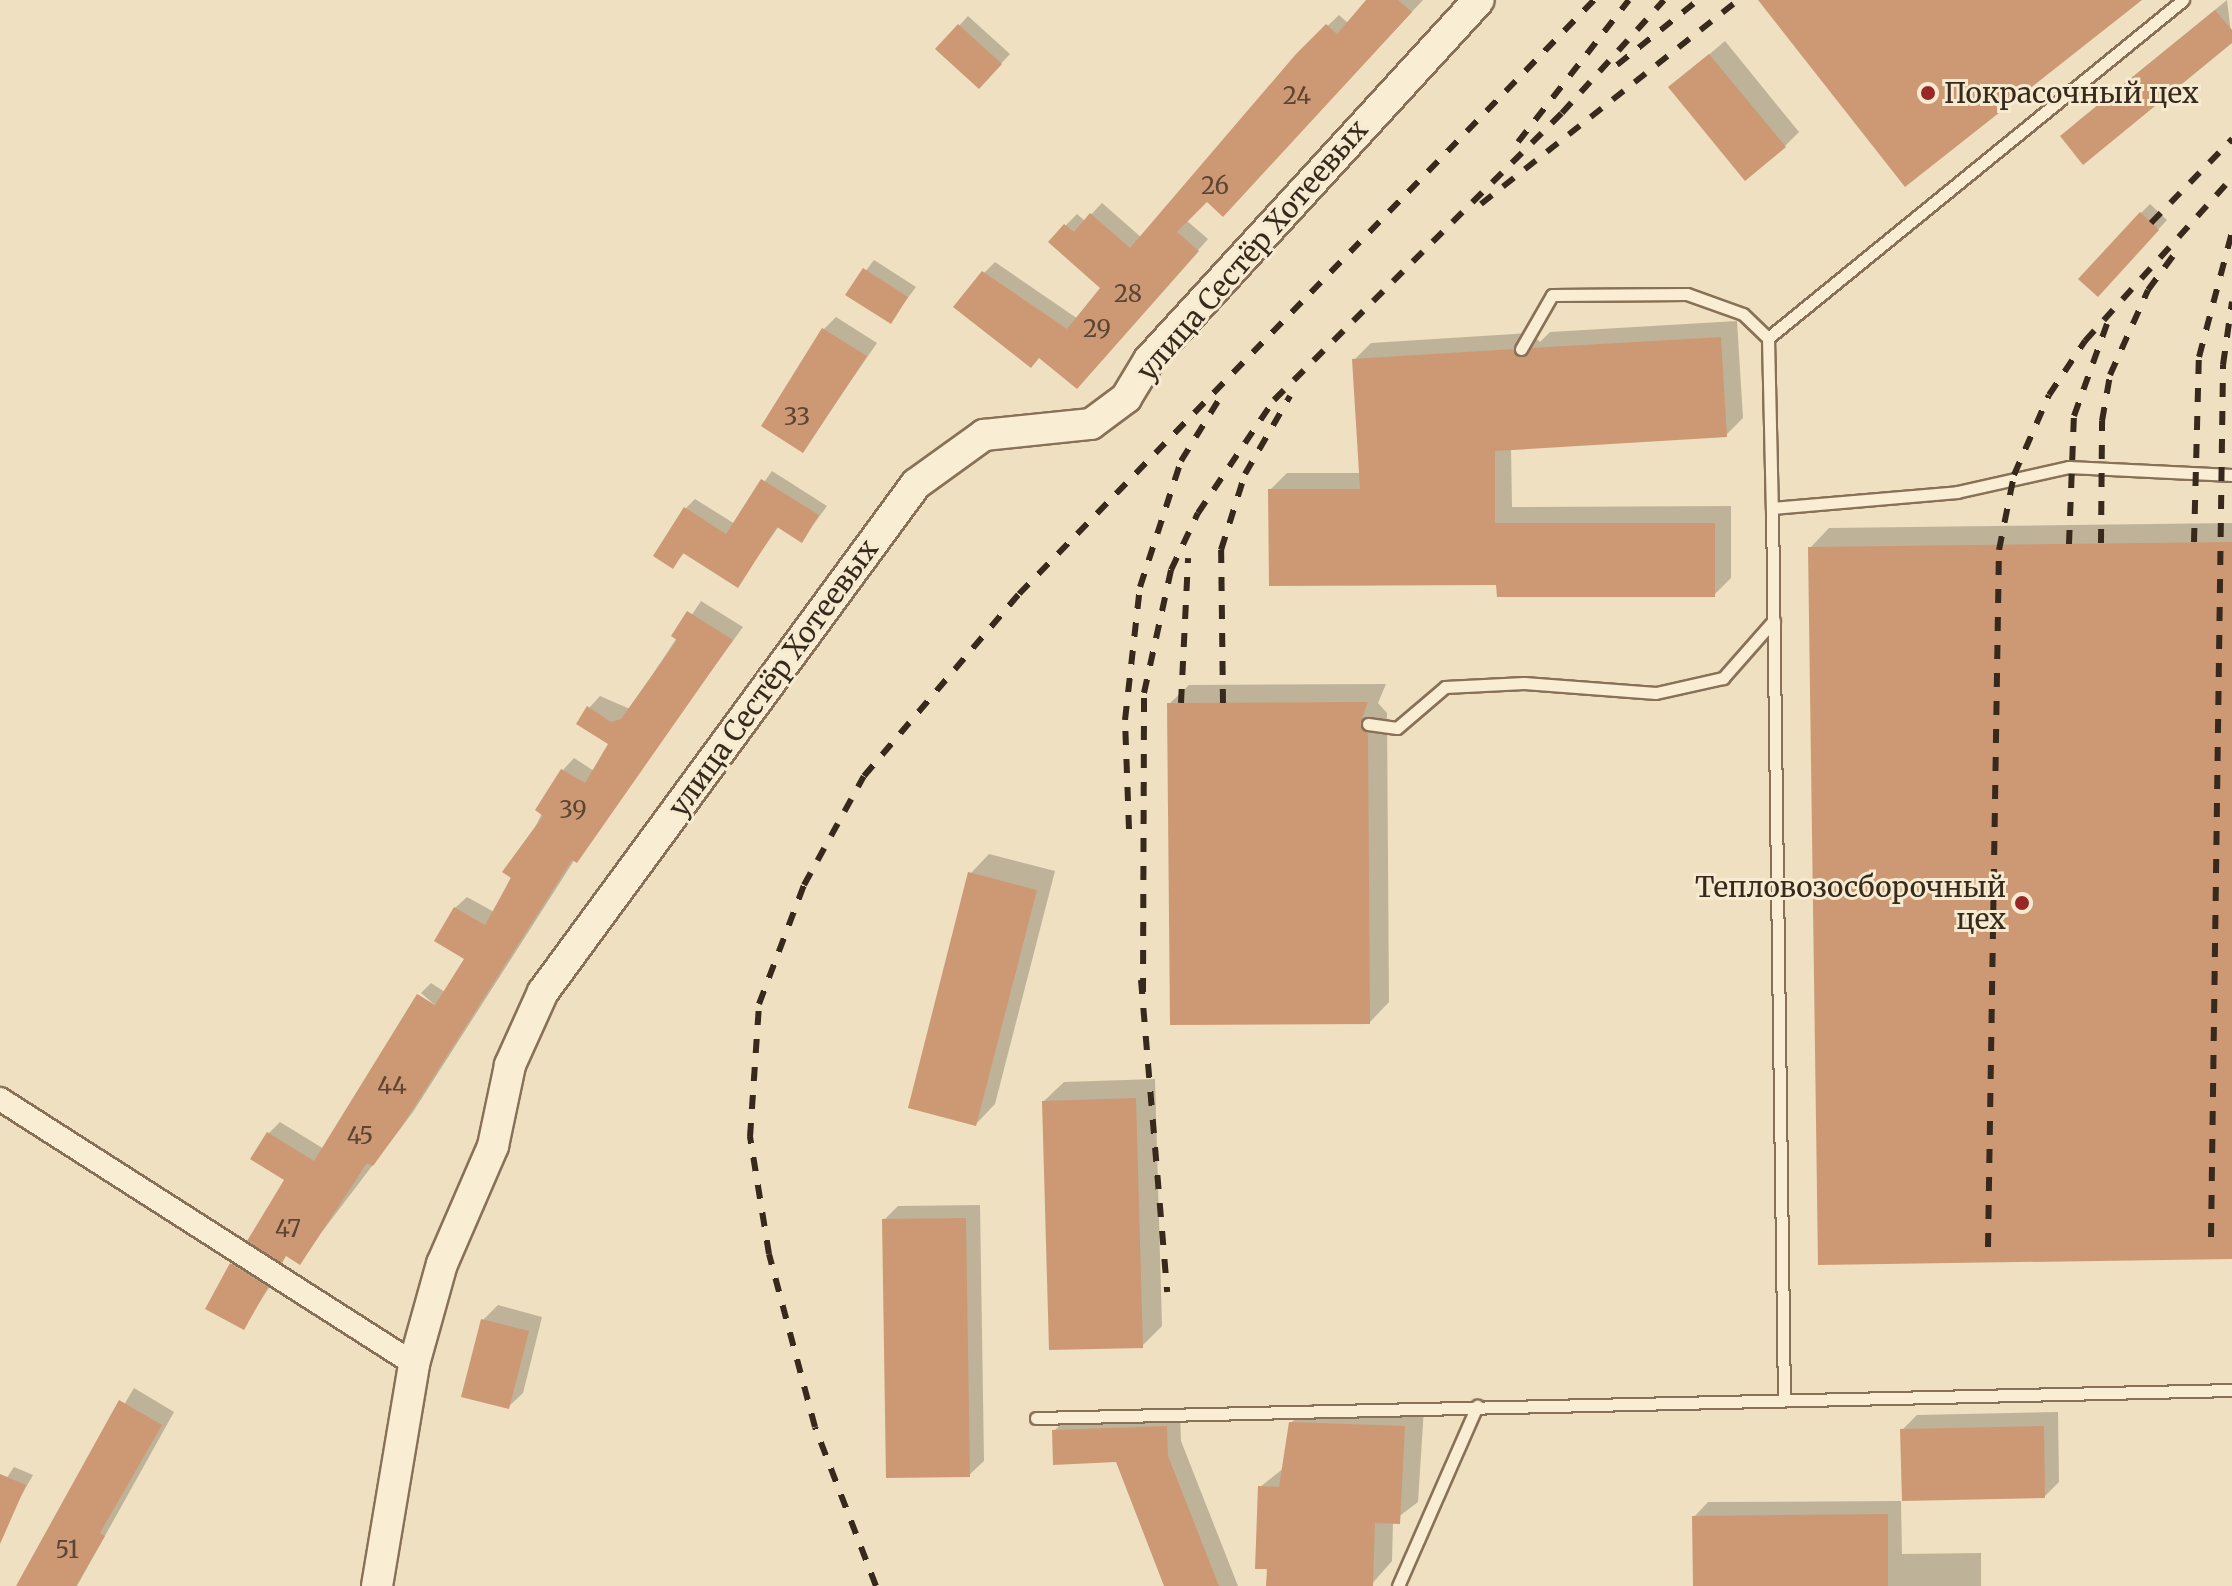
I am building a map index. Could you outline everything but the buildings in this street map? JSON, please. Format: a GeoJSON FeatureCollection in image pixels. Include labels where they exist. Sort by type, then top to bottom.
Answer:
{"type":"FeatureCollection","features":[{"type":"Feature","properties":{"kind":"street","name":"улица Сестёр Хотеевых"},"geometry":{"type":"LineString","coordinates":[[377,1586],[414,1364],[442,1264],[493,1146],[510,1065],[543,992],[916,484],[984,435],[1091,424],[1126,398],[1149,360],[1479,0]]}},
{"type":"Feature","properties":{"kind":"street"},"geometry":{"type":"LineString","coordinates":[[0,1099],[414,1364]]}},
{"type":"Feature","properties":{"kind":"lane"},"geometry":{"type":"LineString","coordinates":[[1768,338],[2183,0]]}},
{"type":"Feature","properties":{"kind":"lane"},"geometry":{"type":"LineString","coordinates":[[1521,349],[1552,295],[1687,294],[1743,314],[1768,338],[1784,1397]]}},
{"type":"Feature","properties":{"kind":"lane"},"geometry":{"type":"LineString","coordinates":[[1772,508],[1957,492],[2069,467],[2232,475]]}},
{"type":"Feature","properties":{"kind":"lane"},"geometry":{"type":"LineString","coordinates":[[1368,724],[1397,728],[1445,687],[1524,683],[1656,693],[1723,678],[1774,620]]}},
{"type":"Feature","properties":{"kind":"lane"},"geometry":{"type":"LineString","coordinates":[[1036,1418],[1784,1397],[2232,1390]]}},
{"type":"Feature","properties":{"kind":"lane"},"geometry":{"type":"LineString","coordinates":[[1398,1586],[1477,1406]]}},
{"type":"Feature","properties":{"kind":"railway"},"geometry":{"type":"LineString","coordinates":[[876,1586],[815,1427],[769,1254],[750,1137],[759,1004],[804,885],[864,776],[1019,594],[1594,0]]}},
{"type":"Feature","properties":{"kind":"railway"},"geometry":{"type":"LineString","coordinates":[[1518,142],[1629,0]]}},
{"type":"Feature","properties":{"kind":"railway"},"geometry":{"type":"LineString","coordinates":[[1143,992],[1144,693],[1171,570],[1198,513],[1274,400],[1562,113],[1664,0]]}},
{"type":"Feature","properties":{"kind":"railway"},"geometry":{"type":"LineString","coordinates":[[1617,65],[1698,0]]}},
{"type":"Feature","properties":{"kind":"railway"},"geometry":{"type":"LineString","coordinates":[[1481,204],[1738,0]]}},
{"type":"Feature","properties":{"kind":"railway"},"geometry":{"type":"LineString","coordinates":[[2151,223],[2232,139]]}},
{"type":"Feature","properties":{"kind":"railway"},"geometry":{"type":"LineString","coordinates":[[1988,1247],[1999,550],[2014,475],[2049,395],[2085,341],[2232,178]]}},
{"type":"Feature","properties":{"kind":"railway"},"geometry":{"type":"LineString","coordinates":[[2194,542],[2199,357],[2232,232]]}},
{"type":"Feature","properties":{"kind":"railway"},"geometry":{"type":"LineString","coordinates":[[2101,543],[2102,421],[2110,375],[2148,290],[2173,256]]}},
{"type":"Feature","properties":{"kind":"railway"},"geometry":{"type":"LineString","coordinates":[[2211,1237],[2223,365],[2232,302]]}},
{"type":"Feature","properties":{"kind":"railway"},"geometry":{"type":"LineString","coordinates":[[2069,544],[2074,416],[2107,324]]}},
{"type":"Feature","properties":{"kind":"railway"},"geometry":{"type":"LineString","coordinates":[[1129,829],[1125,720],[1140,587],[1181,461],[1223,393]]}},
{"type":"Feature","properties":{"kind":"railway"},"geometry":{"type":"LineString","coordinates":[[1223,703],[1221,550],[1245,474],[1290,396]]}},
{"type":"Feature","properties":{"kind":"railway"},"geometry":{"type":"LineString","coordinates":[[1181,703],[1188,558]]}},
{"type":"Feature","properties":{"kind":"railway"},"geometry":{"type":"LineString","coordinates":[[1141,980],[1167,1292]]}},
{"type":"Feature","properties":{"kind":"place","name":"Покрасочный цех"},"geometry":{"type":"Point","coordinates":[1928,93]}},
{"type":"Feature","properties":{"kind":"place","name":"Тепловозосборочный цех"},"geometry":{"type":"Point","coordinates":[2022,903]}}]}
